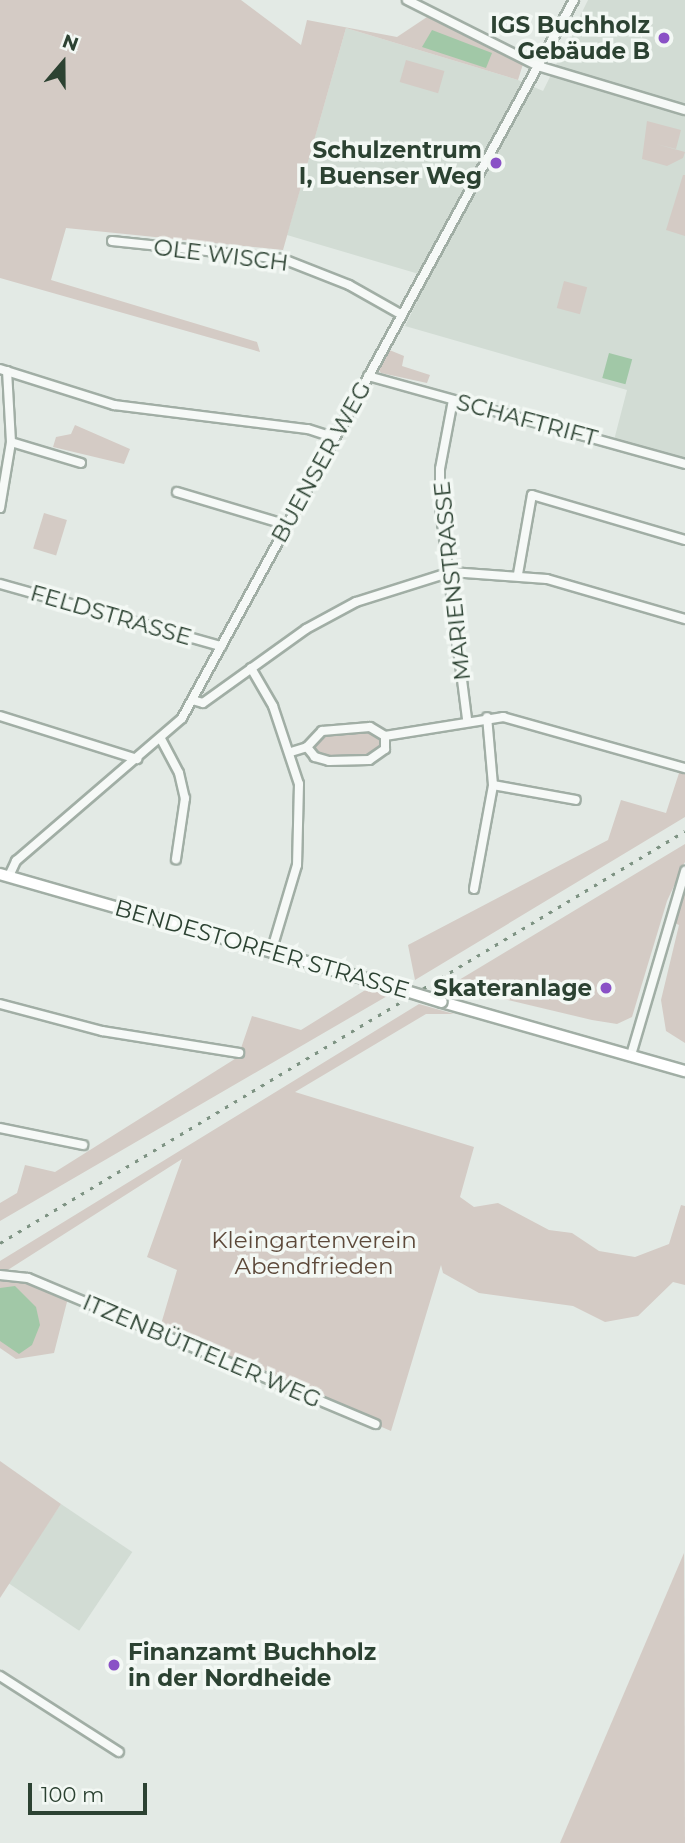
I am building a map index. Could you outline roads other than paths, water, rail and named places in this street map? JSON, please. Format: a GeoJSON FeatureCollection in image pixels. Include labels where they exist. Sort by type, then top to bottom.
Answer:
{"type":"FeatureCollection","features":[{"type":"Feature","properties":{"kind":"street"},"geometry":{"type":"LineString","coordinates":[[408,0],[538,66],[685,110]]}},
{"type":"Feature","properties":{"kind":"street","name":"BUENSER WEG"},"geometry":{"type":"LineString","coordinates":[[4,875],[16,861],[182,719],[574,0]]}},
{"type":"Feature","properties":{"kind":"street","name":"OLE WISCH"},"geometry":{"type":"LineString","coordinates":[[112,241],[283,259],[349,285],[402,315]]}},
{"type":"Feature","properties":{"kind":"street"},"geometry":{"type":"LineString","coordinates":[[0,508],[11,442],[4,370],[114,405],[307,429],[335,438]]}},
{"type":"Feature","properties":{"kind":"street","name":"SCHAFTRIFT"},"geometry":{"type":"LineString","coordinates":[[368,376],[685,464]]}},
{"type":"Feature","properties":{"kind":"street","name":"MARIENSTRASSE"},"geometry":{"type":"LineString","coordinates":[[453,400],[440,469],[440,508],[451,572],[467,720]]}},
{"type":"Feature","properties":{"kind":"street"},"geometry":{"type":"LineString","coordinates":[[11,442],[81,463]]}},
{"type":"Feature","properties":{"kind":"street"},"geometry":{"type":"LineString","coordinates":[[177,492],[287,525]]}},
{"type":"Feature","properties":{"kind":"street"},"geometry":{"type":"LineString","coordinates":[[518,574],[532,495],[685,540]]}},
{"type":"Feature","properties":{"kind":"street"},"geometry":{"type":"LineString","coordinates":[[192,700],[203,703],[306,629],[356,602],[451,572],[518,574],[685,619]]}},
{"type":"Feature","properties":{"kind":"street","name":"FELDSTRASSE"},"geometry":{"type":"LineString","coordinates":[[0,584],[221,646]]}},
{"type":"Feature","properties":{"kind":"street"},"geometry":{"type":"LineString","coordinates":[[251,668],[291,752],[300,796],[297,866],[271,952]]}},
{"type":"Feature","properties":{"kind":"street"},"geometry":{"type":"LineString","coordinates":[[0,716],[136,759]]}},
{"type":"Feature","properties":{"kind":"street"},"geometry":{"type":"LineString","coordinates":[[474,889],[493,785],[487,717]]}},
{"type":"Feature","properties":{"kind":"street"},"geometry":{"type":"LineString","coordinates":[[386,736],[487,717],[519,720],[685,768]]}},
{"type":"Feature","properties":{"kind":"street"},"geometry":{"type":"LineString","coordinates":[[291,752],[307,747],[322,731],[348,727],[378,729],[386,736]]}},
{"type":"Feature","properties":{"kind":"street"},"geometry":{"type":"LineString","coordinates":[[307,747],[315,757],[329,761],[369,760],[382,754],[386,736]]}},
{"type":"Feature","properties":{"kind":"street"},"geometry":{"type":"LineString","coordinates":[[161,739],[179,773],[185,798],[176,859]]}},
{"type":"Feature","properties":{"kind":"street"},"geometry":{"type":"LineString","coordinates":[[493,785],[576,800]]}},
{"type":"Feature","properties":{"kind":"street"},"geometry":{"type":"LineString","coordinates":[[631,1055],[685,871]]}},
{"type":"Feature","properties":{"kind":"street","name":"BENDESTORFER STRASSE"},"geometry":{"type":"LineString","coordinates":[[4,875],[685,1072]]}},
{"type":"Feature","properties":{"kind":"street"},"geometry":{"type":"LineString","coordinates":[[0,1004],[102,1031],[240,1053]]}},
{"type":"Feature","properties":{"kind":"street"},"geometry":{"type":"LineString","coordinates":[[0,1128],[83,1145]]}},
{"type":"Feature","properties":{"kind":"street","name":"ITZENBÜTTELER WEG"},"geometry":{"type":"LineString","coordinates":[[0,1275],[28,1278],[376,1424]]}},
{"type":"Feature","properties":{"kind":"street"},"geometry":{"type":"LineString","coordinates":[[0,1676],[119,1752]]}},
{"type":"Feature","properties":{"kind":"railway"},"geometry":{"type":"LineString","coordinates":[[0,1243],[685,831]]}},
{"type":"Feature","properties":{"kind":"place","name":"IGS Buchholz Gebäude B"},"geometry":{"type":"Point","coordinates":[664,38]}},
{"type":"Feature","properties":{"kind":"place","name":"Schulzentrum I, Buenser Weg"},"geometry":{"type":"Point","coordinates":[496,163]}},
{"type":"Feature","properties":{"kind":"place","name":"Skateranlage"},"geometry":{"type":"Point","coordinates":[606,988]}},
{"type":"Feature","properties":{"kind":"place","name":"Finanzamt Buchholz in der Nordheide"},"geometry":{"type":"Point","coordinates":[114,1665]}},
{"type":"Feature","properties":{"kind":"park label","name":"Kleingartenverein Abendfrieden"},"geometry":{"type":"Point","coordinates":[314,1253]}}]}
